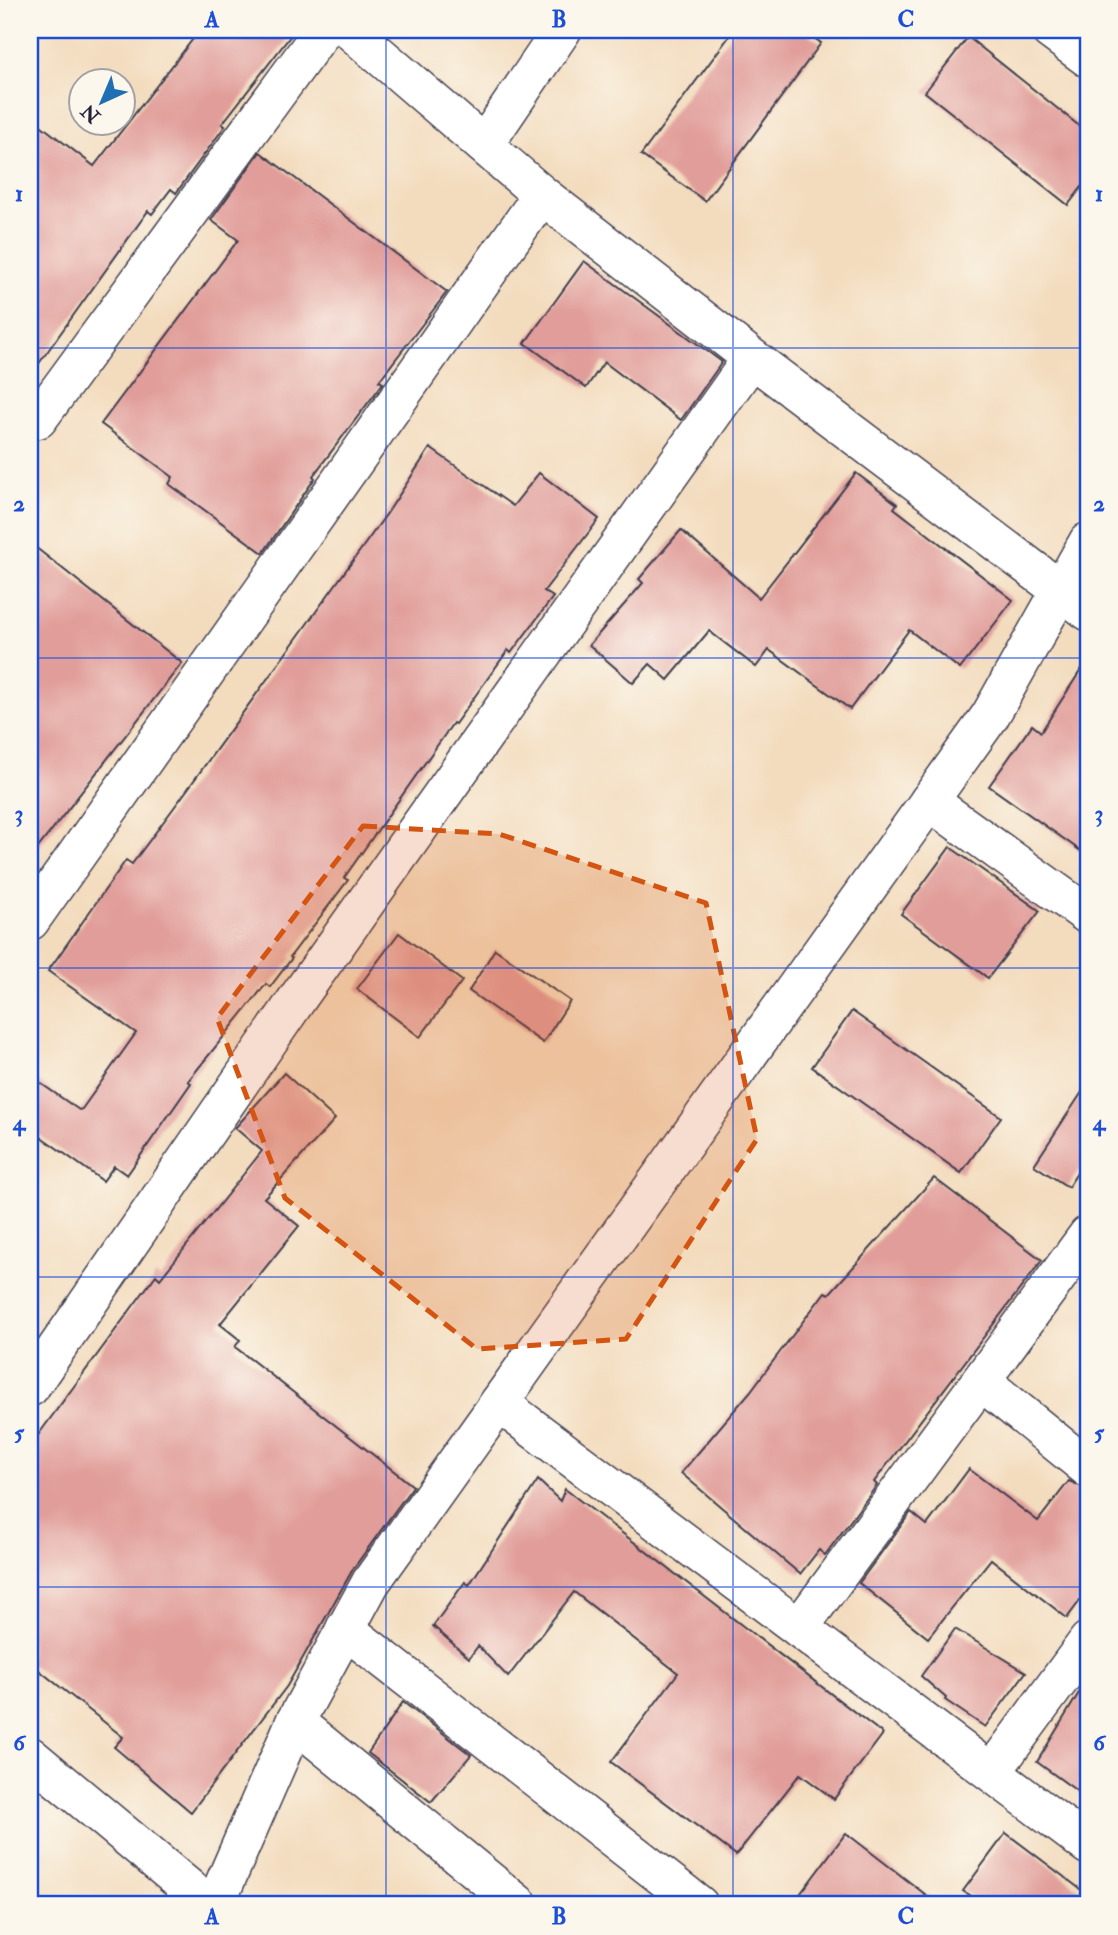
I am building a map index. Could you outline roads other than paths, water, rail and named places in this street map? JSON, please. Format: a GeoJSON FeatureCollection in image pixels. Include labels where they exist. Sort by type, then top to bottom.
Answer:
{"type":"FeatureCollection","features":[{"type":"Feature","properties":{"kind":"street"},"geometry":{"type":"LineString","coordinates":[[38,419],[323,30]]}},
{"type":"Feature","properties":{"kind":"street"},"geometry":{"type":"LineString","coordinates":[[350,30],[542,195],[751,358],[1074,601]]}},
{"type":"Feature","properties":{"kind":"street"},"geometry":{"type":"LineString","coordinates":[[484,145],[562,30]]}},
{"type":"Feature","properties":{"kind":"street"},"geometry":{"type":"LineString","coordinates":[[1050,30],[1088,58]]}},
{"type":"Feature","properties":{"kind":"street"},"geometry":{"type":"LineString","coordinates":[[30,921],[542,195]]}},
{"type":"Feature","properties":{"kind":"street"},"geometry":{"type":"LineString","coordinates":[[30,1387],[300,995],[751,358]]}},
{"type":"Feature","properties":{"kind":"street"},"geometry":{"type":"LineString","coordinates":[[215,1905],[295,1722],[371,1582],[1074,601],[1088,542]]}},
{"type":"Feature","properties":{"kind":"street"},"geometry":{"type":"LineString","coordinates":[[929,801],[1088,915]]}},
{"type":"Feature","properties":{"kind":"street"},"geometry":{"type":"LineString","coordinates":[[799,1628],[1088,1235]]}},
{"type":"Feature","properties":{"kind":"street"},"geometry":{"type":"LineString","coordinates":[[981,1381],[1088,1468]]}},
{"type":"Feature","properties":{"kind":"street"},"geometry":{"type":"LineString","coordinates":[[499,1403],[1088,1845]]}},
{"type":"Feature","properties":{"kind":"street"},"geometry":{"type":"LineString","coordinates":[[345,1629],[699,1905]]}},
{"type":"Feature","properties":{"kind":"street"},"geometry":{"type":"LineString","coordinates":[[992,1772],[1088,1641]]}},
{"type":"Feature","properties":{"kind":"street"},"geometry":{"type":"LineString","coordinates":[[295,1722],[519,1905]]}},
{"type":"Feature","properties":{"kind":"street"},"geometry":{"type":"LineString","coordinates":[[30,1756],[209,1905]]}}]}
